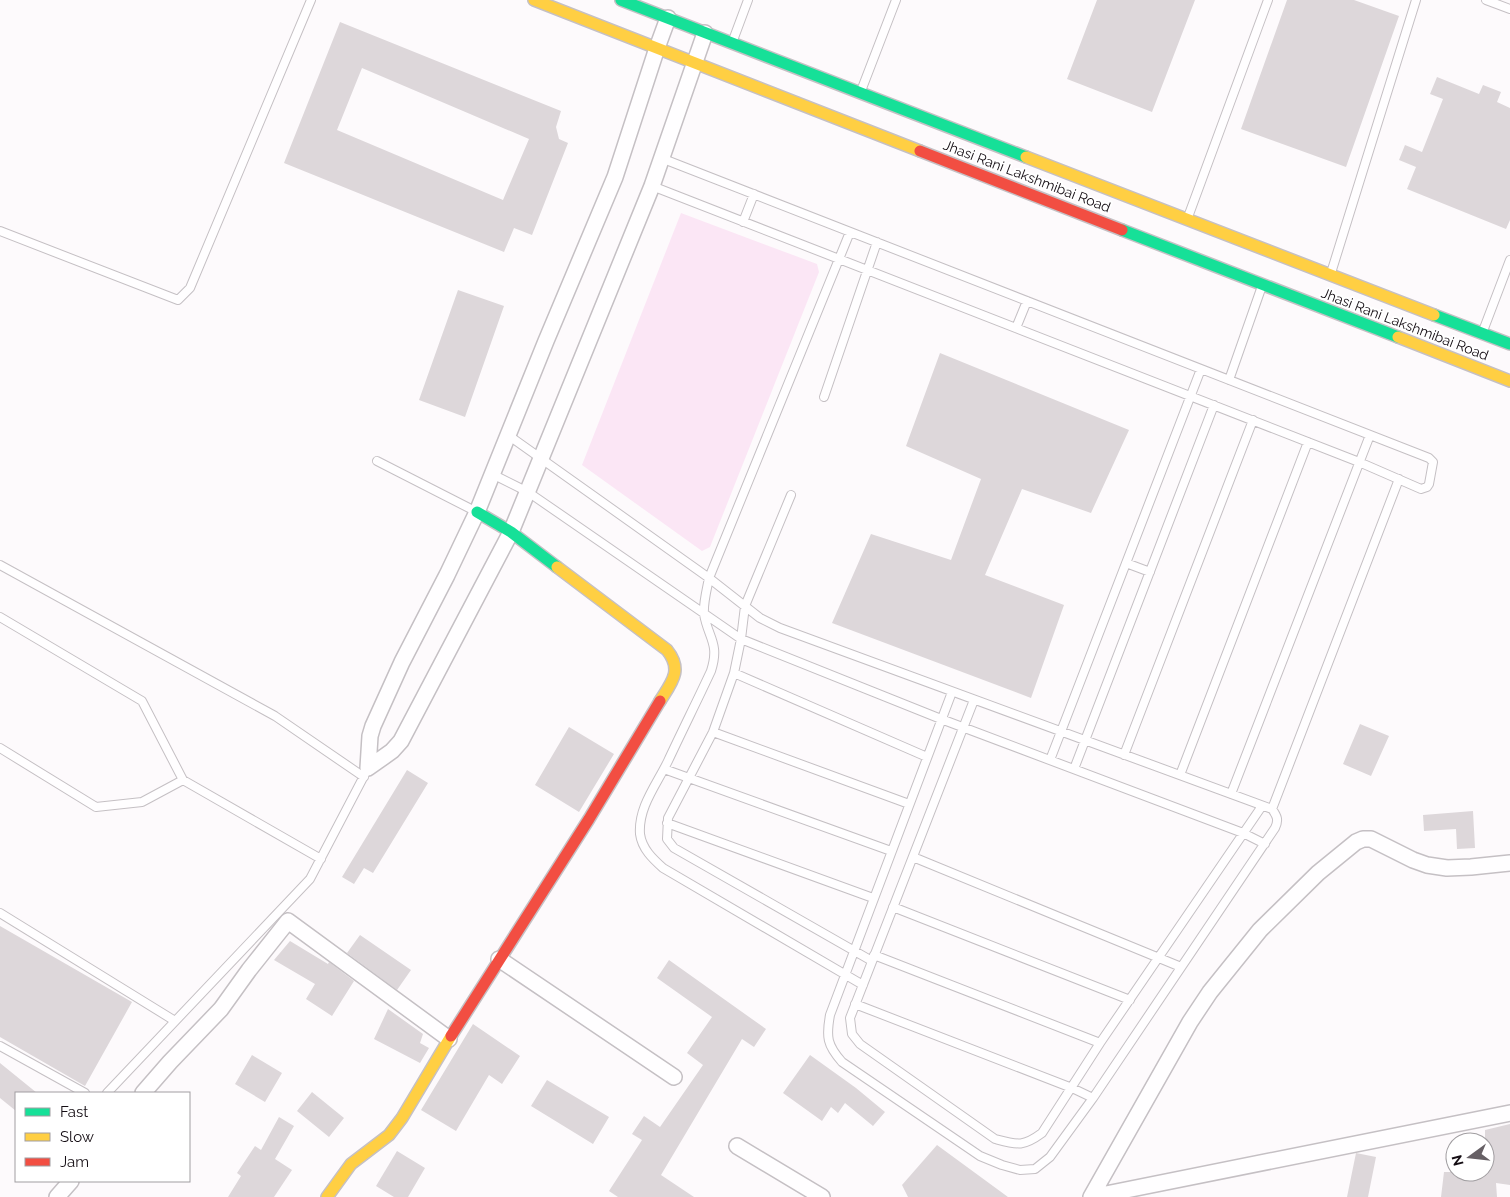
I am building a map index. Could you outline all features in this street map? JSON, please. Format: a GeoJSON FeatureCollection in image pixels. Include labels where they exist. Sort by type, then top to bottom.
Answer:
{"type":"FeatureCollection","features":[{"type":"Feature","properties":{"kind":"main road","name":"Jhasi Rani Lakshmibai Road"},"geometry":{"type":"LineString","coordinates":[[534,0],[1510,381]]}},
{"type":"Feature","properties":{"kind":"main road","name":"Jhasi Rani Lakshmibai Road"},"geometry":{"type":"LineString","coordinates":[[621,0],[1510,344]]}},
{"type":"Feature","properties":{"kind":"main road"},"geometry":{"type":"LineString","coordinates":[[327,1197],[351,1164],[389,1135],[402,1118],[449,1039],[588,819],[673,680],[676,670],[675,660],[668,650],[511,532],[477,512]]}},
{"type":"Feature","properties":{"kind":"street"},"geometry":{"type":"LineString","coordinates":[[366,772],[373,726],[395,676],[477,512],[615,177],[668,18]]}},
{"type":"Feature","properties":{"kind":"street"},"geometry":{"type":"LineString","coordinates":[[366,772],[392,751],[401,740],[511,532],[652,186],[705,32]]}},
{"type":"Feature","properties":{"kind":"street"},"geometry":{"type":"LineString","coordinates":[[1510,863],[1471,868],[1447,868],[1427,865],[1413,860],[1371,839],[1363,839],[1356,842],[1318,873],[1260,930],[1210,992],[1190,1022],[1091,1197],[1510,1113]]}},
{"type":"Feature","properties":{"kind":"street"},"geometry":{"type":"LineString","coordinates":[[144,1092],[220,1009],[288,921],[449,1039]]}},
{"type":"Feature","properties":{"kind":"street"},"geometry":{"type":"LineString","coordinates":[[499,959],[674,1077]]}},
{"type":"Feature","properties":{"kind":"street"},"geometry":{"type":"LineString","coordinates":[[737,1146],[822,1197]]}},
{"type":"Feature","properties":{"kind":"street"},"geometry":{"type":"LineString","coordinates":[[57,1197],[70,1182]]}},
{"type":"Feature","properties":{"kind":"lane"},"geometry":{"type":"LineString","coordinates":[[0,231],[178,300],[190,288],[311,0]]}},
{"type":"Feature","properties":{"kind":"lane"},"geometry":{"type":"LineString","coordinates":[[732,43],[748,0]]}},
{"type":"Feature","properties":{"kind":"lane"},"geometry":{"type":"LineString","coordinates":[[860,93],[896,0]]}},
{"type":"Feature","properties":{"kind":"lane"},"geometry":{"type":"LineString","coordinates":[[1188,219],[1268,0]]}},
{"type":"Feature","properties":{"kind":"lane"},"geometry":{"type":"LineString","coordinates":[[1331,274],[1416,0]]}},
{"type":"Feature","properties":{"kind":"lane"},"geometry":{"type":"LineString","coordinates":[[1486,0],[1510,9]]}},
{"type":"Feature","properties":{"kind":"lane"},"geometry":{"type":"LineString","coordinates":[[652,186],[1253,420],[1421,489],[1427,487],[1433,464],[1432,459],[661,158]]}},
{"type":"Feature","properties":{"kind":"lane"},"geometry":{"type":"LineString","coordinates":[[744,222],[754,194]]}},
{"type":"Feature","properties":{"kind":"lane"},"geometry":{"type":"LineString","coordinates":[[850,232],[709,578],[704,612],[714,643],[715,657],[711,671],[647,800],[641,818],[640,836],[648,854],[663,868],[863,985]]}},
{"type":"Feature","properties":{"kind":"lane"},"geometry":{"type":"LineString","coordinates":[[824,398],[877,242]]}},
{"type":"Feature","properties":{"kind":"lane"},"geometry":{"type":"LineString","coordinates":[[1483,333],[1510,260]]}},
{"type":"Feature","properties":{"kind":"lane"},"geometry":{"type":"LineString","coordinates":[[1229,380],[1263,284]]}},
{"type":"Feature","properties":{"kind":"lane"},"geometry":{"type":"LineString","coordinates":[[1016,328],[1027,301]]}},
{"type":"Feature","properties":{"kind":"lane"},"geometry":{"type":"LineString","coordinates":[[1050,760],[1200,369]]}},
{"type":"Feature","properties":{"kind":"lane"},"geometry":{"type":"LineString","coordinates":[[1074,769],[1214,405]]}},
{"type":"Feature","properties":{"kind":"lane"},"geometry":{"type":"LineString","coordinates":[[1124,755],[1253,420]]}},
{"type":"Feature","properties":{"kind":"lane"},"geometry":{"type":"LineString","coordinates":[[508,435],[709,578],[760,618],[780,628],[1272,809],[1277,815],[1278,823],[1265,844],[1093,1098],[1050,1157],[1034,1168],[1020,1170],[980,1156],[842,1062],[833,1051],[827,1032],[830,1015],[845,974],[952,692]]}},
{"type":"Feature","properties":{"kind":"lane"},"geometry":{"type":"LineString","coordinates":[[1231,794],[1370,435]]}},
{"type":"Feature","properties":{"kind":"lane"},"geometry":{"type":"LineString","coordinates":[[1180,775],[1308,442]]}},
{"type":"Feature","properties":{"kind":"lane"},"geometry":{"type":"LineString","coordinates":[[377,460],[477,512]]}},
{"type":"Feature","properties":{"kind":"lane"},"geometry":{"type":"LineString","coordinates":[[492,474],[528,492],[742,639],[941,719],[1243,833],[1265,844]]}},
{"type":"Feature","properties":{"kind":"lane"},"geometry":{"type":"LineString","coordinates":[[1272,809],[1399,479]]}},
{"type":"Feature","properties":{"kind":"lane"},"geometry":{"type":"LineString","coordinates":[[791,495],[745,606],[742,639],[734,673],[714,732],[668,818],[667,839],[674,848],[854,951],[1100,1043]]}},
{"type":"Feature","properties":{"kind":"lane"},"geometry":{"type":"LineString","coordinates":[[1126,563],[1150,572]]}},
{"type":"Feature","properties":{"kind":"lane"},"geometry":{"type":"LineString","coordinates":[[0,565],[275,716],[366,772],[310,879],[108,1092]]}},
{"type":"Feature","properties":{"kind":"lane"},"geometry":{"type":"LineString","coordinates":[[0,617],[142,701],[182,780],[321,859]]}},
{"type":"Feature","properties":{"kind":"lane"},"geometry":{"type":"LineString","coordinates":[[734,673],[927,758]]}},
{"type":"Feature","properties":{"kind":"lane"},"geometry":{"type":"LineString","coordinates":[[974,700],[850,1018],[852,1034],[860,1044],[996,1139],[1013,1144],[1029,1143],[1042,1133],[1100,1043],[1262,806]]}},
{"type":"Feature","properties":{"kind":"lane"},"geometry":{"type":"LineString","coordinates":[[714,732],[909,804]]}},
{"type":"Feature","properties":{"kind":"lane"},"geometry":{"type":"LineString","coordinates":[[0,748],[96,807],[142,802],[182,780]]}},
{"type":"Feature","properties":{"kind":"lane"},"geometry":{"type":"LineString","coordinates":[[664,769],[891,851]]}},
{"type":"Feature","properties":{"kind":"lane"},"geometry":{"type":"LineString","coordinates":[[667,823],[874,898]]}},
{"type":"Feature","properties":{"kind":"lane"},"geometry":{"type":"LineString","coordinates":[[913,857],[1181,967]]}},
{"type":"Feature","properties":{"kind":"lane"},"geometry":{"type":"LineString","coordinates":[[893,907],[1130,1000]]}},
{"type":"Feature","properties":{"kind":"lane"},"geometry":{"type":"LineString","coordinates":[[0,913],[175,1020]]}},
{"type":"Feature","properties":{"kind":"lane"},"geometry":{"type":"LineString","coordinates":[[855,1004],[1072,1088],[1093,1098]]}},
{"type":"Feature","properties":{"kind":"lane"},"geometry":{"type":"LineString","coordinates":[[0,1046],[83,1092]]}},
{"type":"Feature","properties":{"kind":"shaded area"},"geometry":{"type":"Polygon","coordinates":[[[681,213],[817,264],[819,272],[710,547],[702,551],[582,465],[681,213]]]}},
{"type":"Feature","properties":{"kind":"building"},"geometry":{"type":"Polygon","coordinates":[[[1097,0],[1195,0],[1152,112],[1067,79],[1097,0]]]}},
{"type":"Feature","properties":{"kind":"building"},"geometry":{"type":"Polygon","coordinates":[[[1287,0],[1354,0],[1399,16],[1346,167],[1241,129],[1287,0]]]}},
{"type":"Feature","properties":{"kind":"building"},"geometry":{"type":"Polygon","coordinates":[[[340,22],[561,111],[556,127],[559,139],[568,143],[532,235],[514,228],[504,252],[284,163],[340,22]],[[362,68],[337,130],[503,200],[529,139],[362,68]]]}},
{"type":"Feature","properties":{"kind":"building"},"geometry":{"type":"Polygon","coordinates":[[[1437,77],[1479,94],[1483,85],[1501,92],[1497,102],[1510,108],[1510,220],[1506,229],[1407,189],[1416,167],[1399,160],[1405,145],[1422,152],[1443,99],[1430,94],[1437,77]]]}},
{"type":"Feature","properties":{"kind":"building"},"geometry":{"type":"Polygon","coordinates":[[[458,290],[504,306],[465,417],[419,400],[458,290]]]}},
{"type":"Feature","properties":{"kind":"building"},"geometry":{"type":"Polygon","coordinates":[[[940,353],[1129,430],[1091,513],[1022,489],[985,575],[1064,605],[1031,698],[832,623],[871,534],[951,560],[981,479],[906,446],[940,353]]]}},
{"type":"Feature","properties":{"kind":"building"},"geometry":{"type":"Polygon","coordinates":[[[1360,724],[1389,736],[1371,776],[1343,764],[1360,724]]]}},
{"type":"Feature","properties":{"kind":"building"},"geometry":{"type":"Polygon","coordinates":[[[569,727],[614,754],[579,812],[535,785],[569,727]]]}},
{"type":"Feature","properties":{"kind":"building"},"geometry":{"type":"Polygon","coordinates":[[[407,770],[428,783],[373,873],[364,868],[354,884],[342,877],[407,770]]]}},
{"type":"Feature","properties":{"kind":"building"},"geometry":{"type":"Polygon","coordinates":[[[1473,811],[1475,848],[1457,849],[1456,829],[1424,831],[1423,815],[1473,811]]]}},
{"type":"Feature","properties":{"kind":"building"},"geometry":{"type":"Polygon","coordinates":[[[0,926],[132,1002],[85,1086],[0,1037],[0,926]]]}},
{"type":"Feature","properties":{"kind":"building"},"geometry":{"type":"Polygon","coordinates":[[[360,935],[411,970],[397,990],[347,953],[360,935]]]}},
{"type":"Feature","properties":{"kind":"building"},"geometry":{"type":"Polygon","coordinates":[[[290,941],[328,964],[329,962],[354,981],[332,1016],[306,999],[315,984],[274,960],[290,941]]]}},
{"type":"Feature","properties":{"kind":"building"},"geometry":{"type":"Polygon","coordinates":[[[669,960],[766,1029],[754,1047],[742,1039],[661,1175],[694,1197],[618,1197],[609,1191],[642,1140],[632,1134],[644,1116],[660,1127],[703,1065],[687,1053],[712,1017],[657,978],[669,960]]]}},
{"type":"Feature","properties":{"kind":"building"},"geometry":{"type":"Polygon","coordinates":[[[388,1009],[423,1034],[420,1043],[429,1048],[420,1063],[374,1039],[388,1009]]]}},
{"type":"Feature","properties":{"kind":"building"},"geometry":{"type":"Polygon","coordinates":[[[473,1024],[520,1056],[502,1084],[489,1075],[456,1131],[421,1110],[473,1024]]]}},
{"type":"Feature","properties":{"kind":"building"},"geometry":{"type":"Polygon","coordinates":[[[252,1055],[282,1073],[265,1102],[235,1084],[252,1055]]]}},
{"type":"Feature","properties":{"kind":"building"},"geometry":{"type":"Polygon","coordinates":[[[810,1055],[856,1088],[885,1112],[873,1126],[845,1103],[838,1113],[831,1107],[822,1121],[783,1093],[810,1055]]]}},
{"type":"Feature","properties":{"kind":"building"},"geometry":{"type":"Polygon","coordinates":[[[0,1063],[36,1092],[15,1092],[15,1110],[0,1098],[0,1063]]]}},
{"type":"Feature","properties":{"kind":"building"},"geometry":{"type":"Polygon","coordinates":[[[547,1080],[609,1117],[593,1144],[531,1106],[547,1080]]]}},
{"type":"Feature","properties":{"kind":"building"},"geometry":{"type":"Polygon","coordinates":[[[312,1092],[344,1118],[329,1137],[297,1111],[312,1092]]]}},
{"type":"Feature","properties":{"kind":"building"},"geometry":{"type":"Polygon","coordinates":[[[279,1117],[294,1126],[275,1159],[292,1170],[274,1197],[228,1197],[241,1176],[237,1173],[255,1146],[261,1150],[279,1117]]]}},
{"type":"Feature","properties":{"kind":"building"},"geometry":{"type":"Polygon","coordinates":[[[1510,1124],[1510,1185],[1496,1183],[1497,1197],[1441,1197],[1444,1172],[1445,1182],[1495,1182],[1495,1132],[1485,1132],[1485,1130],[1510,1124]]]}},
{"type":"Feature","properties":{"kind":"building"},"geometry":{"type":"Polygon","coordinates":[[[937,1145],[1008,1197],[908,1197],[902,1185],[937,1145]]]}},
{"type":"Feature","properties":{"kind":"building"},"geometry":{"type":"Polygon","coordinates":[[[397,1151],[425,1168],[408,1197],[394,1197],[376,1186],[397,1151]]]}},
{"type":"Feature","properties":{"kind":"building"},"geometry":{"type":"Polygon","coordinates":[[[1356,1153],[1376,1157],[1368,1197],[1347,1197],[1356,1153]]]}},
{"type":"Feature","properties":{"kind":"traffic: fast"},"geometry":{"type":"LineString","coordinates":[[621,0],[1026,157]]}},
{"type":"Feature","properties":{"kind":"traffic: fast"},"geometry":{"type":"LineString","coordinates":[[1122,230],[1398,337]]}},
{"type":"Feature","properties":{"kind":"traffic: fast"},"geometry":{"type":"LineString","coordinates":[[1434,315],[1510,344]]}},
{"type":"Feature","properties":{"kind":"traffic: fast"},"geometry":{"type":"LineString","coordinates":[[477,512],[511,532],[557,567]]}},
{"type":"Feature","properties":{"kind":"traffic: slow"},"geometry":{"type":"LineString","coordinates":[[534,0],[920,151]]}},
{"type":"Feature","properties":{"kind":"traffic: slow"},"geometry":{"type":"LineString","coordinates":[[1026,157],[1434,315]]}},
{"type":"Feature","properties":{"kind":"traffic: slow"},"geometry":{"type":"LineString","coordinates":[[1398,337],[1510,381]]}},
{"type":"Feature","properties":{"kind":"traffic: slow"},"geometry":{"type":"LineString","coordinates":[[557,567],[667,650],[672,657],[675,670],[672,682],[660,701]]}},
{"type":"Feature","properties":{"kind":"traffic: slow"},"geometry":{"type":"LineString","coordinates":[[327,1197],[351,1164],[389,1135],[402,1118],[451,1036]]}},
{"type":"Feature","properties":{"kind":"traffic: jam"},"geometry":{"type":"LineString","coordinates":[[920,151],[1122,230]]}},
{"type":"Feature","properties":{"kind":"traffic: jam"},"geometry":{"type":"LineString","coordinates":[[451,1036],[589,819],[660,701]]}}]}
